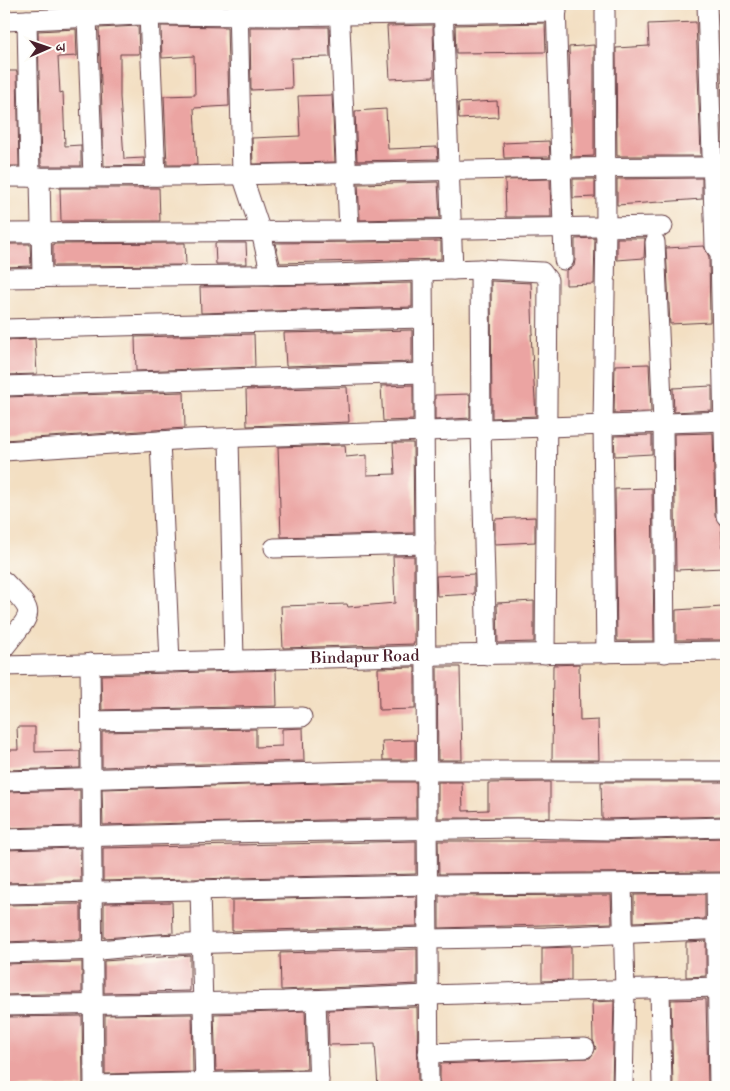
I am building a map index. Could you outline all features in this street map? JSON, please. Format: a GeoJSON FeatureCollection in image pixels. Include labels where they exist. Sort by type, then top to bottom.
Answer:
{"type":"FeatureCollection","features":[{"type":"Feature","properties":{"kind":"street"},"geometry":{"type":"LineString","coordinates":[[707,4],[715,246],[723,254],[726,516]]}},
{"type":"Feature","properties":{"kind":"street"},"geometry":{"type":"LineString","coordinates":[[443,8],[453,270]]}},
{"type":"Feature","properties":{"kind":"street"},"geometry":{"type":"LineString","coordinates":[[4,20],[27,20],[68,11],[87,17],[126,10],[149,15],[184,10],[557,8],[564,260]]}},
{"type":"Feature","properties":{"kind":"street"},"geometry":{"type":"LineString","coordinates":[[339,9],[349,231]]}},
{"type":"Feature","properties":{"kind":"street"},"geometry":{"type":"LineString","coordinates":[[238,10],[242,175],[261,232],[271,275]]}},
{"type":"Feature","properties":{"kind":"street"},"geometry":{"type":"LineString","coordinates":[[605,11],[604,167],[606,228],[603,426],[606,653]]}},
{"type":"Feature","properties":{"kind":"street"},"geometry":{"type":"LineString","coordinates":[[149,15],[156,176]]}},
{"type":"Feature","properties":{"kind":"street"},"geometry":{"type":"LineString","coordinates":[[87,17],[93,177]]}},
{"type":"Feature","properties":{"kind":"street"},"geometry":{"type":"LineString","coordinates":[[27,20],[35,177],[42,233],[42,277]]}},
{"type":"Feature","properties":{"kind":"street"},"geometry":{"type":"LineString","coordinates":[[4,177],[242,175],[561,167],[712,167]]}},
{"type":"Feature","properties":{"kind":"street"},"geometry":{"type":"LineString","coordinates":[[4,233],[606,228],[659,234],[666,653]]}},
{"type":"Feature","properties":{"kind":"street"},"geometry":{"type":"LineString","coordinates":[[480,269],[481,430],[486,655]]}},
{"type":"Feature","properties":{"kind":"street"},"geometry":{"type":"LineString","coordinates":[[4,278],[271,275],[480,269],[537,270],[546,275],[548,280],[544,654]]}},
{"type":"Feature","properties":{"kind":"street"},"geometry":{"type":"LineString","coordinates":[[423,271],[429,1087]]}},
{"type":"Feature","properties":{"kind":"street"},"geometry":{"type":"LineString","coordinates":[[4,329],[423,318]]}},
{"type":"Feature","properties":{"kind":"street"},"geometry":{"type":"LineString","coordinates":[[4,386],[423,372]]}},
{"type":"Feature","properties":{"kind":"street"},"geometry":{"type":"LineString","coordinates":[[4,451],[229,438],[546,429],[725,421]]}},
{"type":"Feature","properties":{"kind":"street"},"geometry":{"type":"LineString","coordinates":[[229,438],[234,660]]}},
{"type":"Feature","properties":{"kind":"street"},"geometry":{"type":"LineString","coordinates":[[160,441],[170,662]]}},
{"type":"Feature","properties":{"kind":"street"},"geometry":{"type":"LineString","coordinates":[[274,548],[425,544]]}},
{"type":"Feature","properties":{"kind":"street"},"geometry":{"type":"LineString","coordinates":[[4,581],[25,603],[29,611],[27,618],[4,648]]}},
{"type":"Feature","properties":{"kind":"street","name":"Bindapur Road"},"geometry":{"type":"LineString","coordinates":[[4,666],[726,651]]}},
{"type":"Feature","properties":{"kind":"street"},"geometry":{"type":"LineString","coordinates":[[90,663],[94,1086],[319,1084],[316,1000]]}},
{"type":"Feature","properties":{"kind":"street"},"geometry":{"type":"LineString","coordinates":[[91,721],[302,717]]}},
{"type":"Feature","properties":{"kind":"street"},"geometry":{"type":"LineString","coordinates":[[4,781],[360,771],[726,771]]}},
{"type":"Feature","properties":{"kind":"street"},"geometry":{"type":"LineString","coordinates":[[4,839],[516,828],[607,830],[726,827]]}},
{"type":"Feature","properties":{"kind":"street"},"geometry":{"type":"LineString","coordinates":[[622,884],[625,990],[623,1087]]}},
{"type":"Feature","properties":{"kind":"street"},"geometry":{"type":"LineString","coordinates":[[4,894],[428,885],[721,884],[722,929],[718,987],[719,1087]]}},
{"type":"Feature","properties":{"kind":"street"},"geometry":{"type":"LineString","coordinates":[[200,889],[205,1085]]}},
{"type":"Feature","properties":{"kind":"street"},"geometry":{"type":"LineString","coordinates":[[4,953],[202,944],[624,934],[722,929]]}},
{"type":"Feature","properties":{"kind":"street"},"geometry":{"type":"LineString","coordinates":[[4,1006],[316,1000],[718,987]]}},
{"type":"Feature","properties":{"kind":"street"},"geometry":{"type":"LineString","coordinates":[[660,989],[662,1087]]}},
{"type":"Feature","properties":{"kind":"street"},"geometry":{"type":"LineString","coordinates":[[428,1053],[585,1048]]}},
{"type":"Feature","properties":{"kind":"building"},"geometry":{"type":"Polygon","coordinates":[[[726,12],[726,197],[725,197],[719,13],[726,12]]]}},
{"type":"Feature","properties":{"kind":"building"},"geometry":{"type":"Polygon","coordinates":[[[696,22],[701,156],[617,156],[616,48],[649,46],[648,24],[696,22]]]}},
{"type":"Feature","properties":{"kind":"building"},"geometry":{"type":"Polygon","coordinates":[[[545,23],[546,52],[456,53],[455,25],[545,23]]]}},
{"type":"Feature","properties":{"kind":"building"},"geometry":{"type":"Polygon","coordinates":[[[433,25],[434,77],[390,79],[387,26],[433,25]]]}},
{"type":"Feature","properties":{"kind":"building"},"geometry":{"type":"Polygon","coordinates":[[[138,26],[139,54],[120,54],[120,97],[124,159],[144,158],[144,165],[104,166],[99,28],[138,26]]]}},
{"type":"Feature","properties":{"kind":"building"},"geometry":{"type":"Polygon","coordinates":[[[161,26],[227,27],[229,106],[194,108],[197,165],[167,165],[164,96],[195,95],[194,56],[162,58],[161,26]]]}},
{"type":"Feature","properties":{"kind":"building"},"geometry":{"type":"Polygon","coordinates":[[[250,27],[329,27],[330,57],[291,58],[292,88],[251,90],[250,27]]]}},
{"type":"Feature","properties":{"kind":"building"},"geometry":{"type":"Polygon","coordinates":[[[76,29],[77,56],[58,57],[60,93],[63,92],[65,146],[81,145],[81,166],[41,166],[38,31],[76,29]]]}},
{"type":"Feature","properties":{"kind":"building"},"geometry":{"type":"Polygon","coordinates":[[[594,45],[594,156],[572,157],[569,47],[594,45]]]}},
{"type":"Feature","properties":{"kind":"building"},"geometry":{"type":"Polygon","coordinates":[[[4,71],[17,71],[19,166],[4,166],[4,71]]]}},
{"type":"Feature","properties":{"kind":"building"},"geometry":{"type":"Polygon","coordinates":[[[332,95],[335,162],[253,164],[252,138],[300,136],[298,96],[332,95]]]}},
{"type":"Feature","properties":{"kind":"building"},"geometry":{"type":"Polygon","coordinates":[[[497,101],[498,117],[459,119],[458,103],[497,101]]]}},
{"type":"Feature","properties":{"kind":"building"},"geometry":{"type":"Polygon","coordinates":[[[386,109],[388,149],[437,147],[438,159],[357,161],[355,111],[386,109]]]}},
{"type":"Feature","properties":{"kind":"building"},"geometry":{"type":"Polygon","coordinates":[[[549,141],[550,157],[504,158],[503,143],[549,141]]]}},
{"type":"Feature","properties":{"kind":"building"},"geometry":{"type":"Polygon","coordinates":[[[702,178],[702,199],[617,205],[617,179],[702,178]]]}},
{"type":"Feature","properties":{"kind":"building"},"geometry":{"type":"Polygon","coordinates":[[[550,179],[551,217],[506,217],[505,180],[550,179]]]}},
{"type":"Feature","properties":{"kind":"building"},"geometry":{"type":"Polygon","coordinates":[[[573,179],[595,179],[595,197],[573,198],[573,179]]]}},
{"type":"Feature","properties":{"kind":"building"},"geometry":{"type":"Polygon","coordinates":[[[438,182],[440,218],[360,220],[358,184],[438,182]]]}},
{"type":"Feature","properties":{"kind":"building"},"geometry":{"type":"Polygon","coordinates":[[[60,188],[159,188],[160,221],[61,221],[60,188]]]}},
{"type":"Feature","properties":{"kind":"building"},"geometry":{"type":"Polygon","coordinates":[[[595,238],[594,284],[566,285],[566,271],[574,266],[575,239],[595,238]]]}},
{"type":"Feature","properties":{"kind":"building"},"geometry":{"type":"Polygon","coordinates":[[[617,238],[645,238],[644,258],[617,260],[617,238]]]}},
{"type":"Feature","properties":{"kind":"building"},"geometry":{"type":"Polygon","coordinates":[[[441,241],[441,259],[280,263],[275,243],[441,241]]]}},
{"type":"Feature","properties":{"kind":"building"},"geometry":{"type":"Polygon","coordinates":[[[185,243],[186,265],[53,266],[53,244],[185,243]]]}},
{"type":"Feature","properties":{"kind":"building"},"geometry":{"type":"Polygon","coordinates":[[[215,243],[246,243],[247,264],[216,264],[215,243]]]}},
{"type":"Feature","properties":{"kind":"building"},"geometry":{"type":"Polygon","coordinates":[[[4,244],[30,244],[31,266],[4,267],[4,244]]]}},
{"type":"Feature","properties":{"kind":"building"},"geometry":{"type":"Polygon","coordinates":[[[704,246],[709,257],[710,322],[670,324],[666,248],[704,246]]]}},
{"type":"Feature","properties":{"kind":"building"},"geometry":{"type":"Polygon","coordinates":[[[491,281],[531,283],[533,334],[531,334],[536,416],[492,418],[491,281]]]}},
{"type":"Feature","properties":{"kind":"building"},"geometry":{"type":"Polygon","coordinates":[[[412,283],[412,307],[201,313],[200,287],[412,283]]]}},
{"type":"Feature","properties":{"kind":"building"},"geometry":{"type":"Polygon","coordinates":[[[412,330],[412,362],[286,366],[284,333],[412,330]]]}},
{"type":"Feature","properties":{"kind":"building"},"geometry":{"type":"Polygon","coordinates":[[[254,334],[255,367],[136,371],[135,337],[254,334]]]}},
{"type":"Feature","properties":{"kind":"building"},"geometry":{"type":"Polygon","coordinates":[[[35,339],[37,374],[4,375],[4,340],[35,339]]]}},
{"type":"Feature","properties":{"kind":"building"},"geometry":{"type":"Polygon","coordinates":[[[649,364],[651,412],[614,413],[615,365],[649,364]]]}},
{"type":"Feature","properties":{"kind":"building"},"geometry":{"type":"Polygon","coordinates":[[[413,385],[413,420],[383,421],[381,386],[413,385]]]}},
{"type":"Feature","properties":{"kind":"building"},"geometry":{"type":"Polygon","coordinates":[[[712,386],[712,410],[674,412],[673,388],[712,386]]]}},
{"type":"Feature","properties":{"kind":"building"},"geometry":{"type":"Polygon","coordinates":[[[347,387],[349,422],[247,426],[246,390],[347,387]]]}},
{"type":"Feature","properties":{"kind":"building"},"geometry":{"type":"Polygon","coordinates":[[[184,392],[185,428],[4,440],[4,397],[184,392]]]}},
{"type":"Feature","properties":{"kind":"building"},"geometry":{"type":"Polygon","coordinates":[[[470,394],[470,418],[435,420],[435,395],[470,394]]]}},
{"type":"Feature","properties":{"kind":"building"},"geometry":{"type":"Polygon","coordinates":[[[713,433],[715,516],[721,526],[724,568],[676,570],[674,434],[713,433]]]}},
{"type":"Feature","properties":{"kind":"building"},"geometry":{"type":"Polygon","coordinates":[[[652,435],[652,454],[615,456],[614,436],[652,435]]]}},
{"type":"Feature","properties":{"kind":"building"},"geometry":{"type":"Polygon","coordinates":[[[393,443],[413,443],[414,533],[281,537],[278,447],[345,445],[346,457],[367,455],[367,475],[395,474],[393,443]]]}},
{"type":"Feature","properties":{"kind":"building"},"geometry":{"type":"Polygon","coordinates":[[[652,488],[654,641],[617,641],[615,489],[652,488]]]}},
{"type":"Feature","properties":{"kind":"building"},"geometry":{"type":"Polygon","coordinates":[[[535,517],[535,542],[495,544],[495,519],[535,517]]]}},
{"type":"Feature","properties":{"kind":"building"},"geometry":{"type":"Polygon","coordinates":[[[393,556],[414,556],[414,644],[283,648],[281,606],[347,604],[348,607],[395,603],[393,556]]]}},
{"type":"Feature","properties":{"kind":"building"},"geometry":{"type":"Polygon","coordinates":[[[474,574],[474,594],[437,596],[436,576],[474,574]]]}},
{"type":"Feature","properties":{"kind":"building"},"geometry":{"type":"Polygon","coordinates":[[[534,601],[534,642],[498,643],[497,603],[534,601]]]}},
{"type":"Feature","properties":{"kind":"building"},"geometry":{"type":"Polygon","coordinates":[[[723,607],[725,640],[676,640],[676,610],[723,607]]]}},
{"type":"Feature","properties":{"kind":"building"},"geometry":{"type":"Polygon","coordinates":[[[579,664],[580,721],[598,720],[599,760],[552,760],[553,665],[579,664]]]}},
{"type":"Feature","properties":{"kind":"building"},"geometry":{"type":"Polygon","coordinates":[[[415,667],[415,709],[379,710],[378,668],[415,667]]]}},
{"type":"Feature","properties":{"kind":"building"},"geometry":{"type":"Polygon","coordinates":[[[437,667],[460,667],[462,760],[438,760],[437,667]]]}},
{"type":"Feature","properties":{"kind":"building"},"geometry":{"type":"Polygon","coordinates":[[[276,670],[277,706],[102,710],[101,675],[276,670]]]}},
{"type":"Feature","properties":{"kind":"building"},"geometry":{"type":"Polygon","coordinates":[[[17,727],[35,727],[35,752],[80,751],[80,768],[4,770],[4,750],[18,750],[17,727]]]}},
{"type":"Feature","properties":{"kind":"building"},"geometry":{"type":"Polygon","coordinates":[[[303,728],[304,761],[102,767],[102,732],[256,729],[256,747],[282,746],[282,729],[303,728]]]}},
{"type":"Feature","properties":{"kind":"building"},"geometry":{"type":"Polygon","coordinates":[[[415,740],[415,760],[383,760],[382,741],[415,740]]]}},
{"type":"Feature","properties":{"kind":"building"},"geometry":{"type":"Polygon","coordinates":[[[416,782],[416,818],[103,825],[102,789],[416,782]]]}},
{"type":"Feature","properties":{"kind":"building"},"geometry":{"type":"Polygon","coordinates":[[[438,782],[462,782],[463,811],[488,810],[488,783],[550,782],[550,818],[438,818],[438,782]]]}},
{"type":"Feature","properties":{"kind":"building"},"geometry":{"type":"Polygon","coordinates":[[[601,782],[726,782],[726,816],[602,819],[601,782]]]}},
{"type":"Feature","properties":{"kind":"building"},"geometry":{"type":"Polygon","coordinates":[[[80,790],[80,826],[4,828],[4,792],[80,790]]]}},
{"type":"Feature","properties":{"kind":"building"},"geometry":{"type":"Polygon","coordinates":[[[726,838],[726,872],[439,874],[438,841],[607,841],[726,838]]]}},
{"type":"Feature","properties":{"kind":"building"},"geometry":{"type":"Polygon","coordinates":[[[416,841],[416,874],[103,881],[103,848],[416,841]]]}},
{"type":"Feature","properties":{"kind":"building"},"geometry":{"type":"Polygon","coordinates":[[[80,848],[81,881],[4,883],[4,850],[80,848]]]}},
{"type":"Feature","properties":{"kind":"building"},"geometry":{"type":"Polygon","coordinates":[[[705,894],[705,919],[634,922],[634,895],[705,894]]]}},
{"type":"Feature","properties":{"kind":"building"},"geometry":{"type":"Polygon","coordinates":[[[611,895],[612,923],[439,928],[439,896],[611,895]]]}},
{"type":"Feature","properties":{"kind":"building"},"geometry":{"type":"Polygon","coordinates":[[[416,896],[417,926],[232,931],[232,900],[416,896]]]}},
{"type":"Feature","properties":{"kind":"building"},"geometry":{"type":"Polygon","coordinates":[[[172,902],[173,933],[104,938],[104,903],[172,902]]]}},
{"type":"Feature","properties":{"kind":"building"},"geometry":{"type":"Polygon","coordinates":[[[81,904],[81,939],[4,942],[4,905],[81,904]]]}},
{"type":"Feature","properties":{"kind":"building"},"geometry":{"type":"Polygon","coordinates":[[[706,941],[706,976],[686,977],[686,942],[706,941]]]}},
{"type":"Feature","properties":{"kind":"building"},"geometry":{"type":"Polygon","coordinates":[[[571,947],[571,980],[542,981],[542,948],[571,947]]]}},
{"type":"Feature","properties":{"kind":"building"},"geometry":{"type":"Polygon","coordinates":[[[417,949],[417,984],[281,990],[280,953],[417,949]]]}},
{"type":"Feature","properties":{"kind":"building"},"geometry":{"type":"Polygon","coordinates":[[[190,955],[190,991],[104,993],[104,961],[190,955]]]}},
{"type":"Feature","properties":{"kind":"building"},"geometry":{"type":"Polygon","coordinates":[[[82,962],[82,993],[4,995],[4,964],[82,962]]]}},
{"type":"Feature","properties":{"kind":"building"},"geometry":{"type":"Polygon","coordinates":[[[706,999],[708,1086],[673,1086],[671,1000],[706,999]]]}},
{"type":"Feature","properties":{"kind":"building"},"geometry":{"type":"Polygon","coordinates":[[[614,1001],[612,1087],[440,1087],[440,1064],[590,1058],[596,1048],[593,1040],[592,1002],[614,1001]]]}},
{"type":"Feature","properties":{"kind":"building"},"geometry":{"type":"Polygon","coordinates":[[[417,1007],[418,1087],[378,1087],[375,1044],[329,1045],[328,1010],[417,1007]]]}},
{"type":"Feature","properties":{"kind":"building"},"geometry":{"type":"Polygon","coordinates":[[[305,1011],[307,1069],[216,1071],[214,1014],[305,1011]]]}},
{"type":"Feature","properties":{"kind":"building"},"geometry":{"type":"Polygon","coordinates":[[[192,1014],[193,1072],[105,1074],[105,1015],[192,1014]]]}},
{"type":"Feature","properties":{"kind":"building"},"geometry":{"type":"Polygon","coordinates":[[[82,1016],[83,1087],[4,1087],[4,1017],[82,1016]]]}}]}
